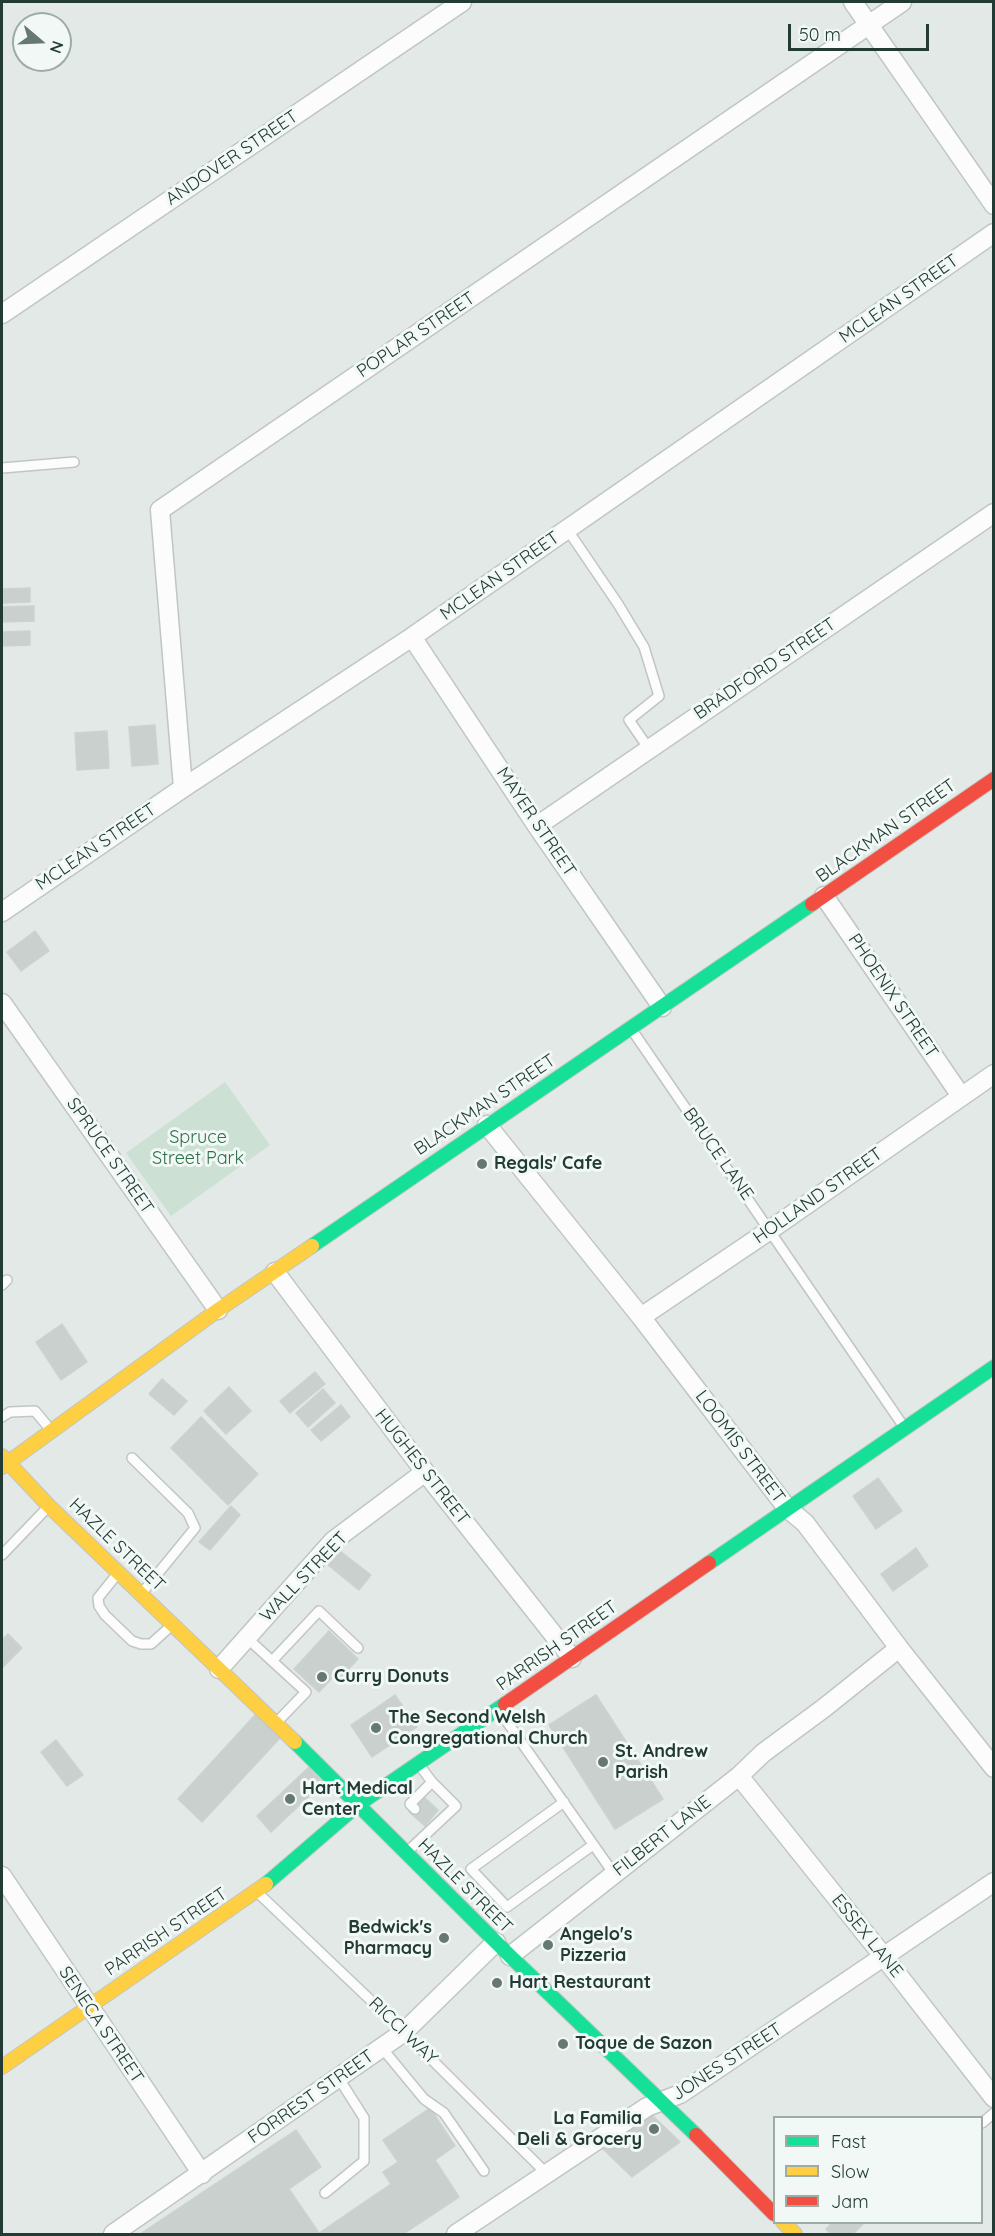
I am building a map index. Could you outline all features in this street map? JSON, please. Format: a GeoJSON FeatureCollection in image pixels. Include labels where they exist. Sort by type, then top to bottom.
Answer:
{"type":"FeatureCollection","features":[{"type":"Feature","properties":{"kind":"main road","name":"BLACKMAN STREET"},"geometry":{"type":"LineString","coordinates":[[4,1462],[52,1431],[218,1310],[993,779]]}},
{"type":"Feature","properties":{"kind":"main road","name":"PARRISH STREET"},"geometry":{"type":"LineString","coordinates":[[2,2067],[257,1892],[359,1804],[993,1367]]}},
{"type":"Feature","properties":{"kind":"main road","name":"HAZLE STREET"},"geometry":{"type":"LineString","coordinates":[[4,1462],[359,1804],[510,1956],[773,2213]]}},
{"type":"Feature","properties":{"kind":"main road"},"geometry":{"type":"LineString","coordinates":[[784,2224],[795,2235]]}},
{"type":"Feature","properties":{"kind":"street","name":"ANDOVER STREET"},"geometry":{"type":"LineString","coordinates":[[2,314],[462,2]]}},
{"type":"Feature","properties":{"kind":"street"},"geometry":{"type":"LineString","coordinates":[[853,2],[993,205]]}},
{"type":"Feature","properties":{"kind":"street","name":"POPLAR STREET"},"geometry":{"type":"LineString","coordinates":[[183,788],[160,510],[902,2]]}},
{"type":"Feature","properties":{"kind":"street","name":"MCLEAN STREET"},"geometry":{"type":"LineString","coordinates":[[2,912],[412,636],[993,233]]}},
{"type":"Feature","properties":{"kind":"street","name":"BRADFORD STREET"},"geometry":{"type":"LineString","coordinates":[[537,826],[993,513]]}},
{"type":"Feature","properties":{"kind":"street","name":"MAYER STREET"},"geometry":{"type":"LineString","coordinates":[[412,636],[537,826],[662,1007]]}},
{"type":"Feature","properties":{"kind":"street","name":"PHOENIX STREET"},"geometry":{"type":"LineString","coordinates":[[824,896],[961,1096]]}},
{"type":"Feature","properties":{"kind":"street","name":"SPRUCE STREET"},"geometry":{"type":"LineString","coordinates":[[2,1003],[218,1310]]}},
{"type":"Feature","properties":{"kind":"street","name":"HOLLAND STREET"},"geometry":{"type":"LineString","coordinates":[[641,1317],[993,1074]]}},
{"type":"Feature","properties":{"kind":"street","name":"LOOMIS STREET"},"geometry":{"type":"LineString","coordinates":[[487,1125],[641,1317],[787,1508],[805,1523],[993,1768]]}},
{"type":"Feature","properties":{"kind":"street","name":"HUGHES STREET"},"geometry":{"type":"LineString","coordinates":[[274,1272],[425,1472],[572,1658]]}},
{"type":"Feature","properties":{"kind":"street","name":"WALL STREET"},"geometry":{"type":"LineString","coordinates":[[219,1669],[333,1542],[425,1472]]}},
{"type":"Feature","properties":{"kind":"street","name":"FILBERT LANE"},"geometry":{"type":"LineString","coordinates":[[510,1956],[739,1776],[763,1753],[899,1648]]}},
{"type":"Feature","properties":{"kind":"street","name":"ESSEX LANE"},"geometry":{"type":"LineString","coordinates":[[739,1776],[993,2098]]}},
{"type":"Feature","properties":{"kind":"street","name":"SENECA STREET"},"geometry":{"type":"LineString","coordinates":[[2,1876],[202,2174]]}},
{"type":"Feature","properties":{"kind":"street","name":"JONES STREET"},"geometry":{"type":"LineString","coordinates":[[456,2235],[647,2107],[663,2103],[680,2094],[993,1882]]}},
{"type":"Feature","properties":{"kind":"street","name":"FORREST STREET"},"geometry":{"type":"LineString","coordinates":[[113,2235],[404,2032],[496,1942]]}},
{"type":"Feature","properties":{"kind":"lane"},"geometry":{"type":"LineString","coordinates":[[2,468],[74,462]]}},
{"type":"Feature","properties":{"kind":"lane"},"geometry":{"type":"LineString","coordinates":[[567,529],[644,647],[659,696],[629,720],[649,749]]}},
{"type":"Feature","properties":{"kind":"lane","name":"BRUCE LANE"},"geometry":{"type":"LineString","coordinates":[[631,1028],[906,1429]]}},
{"type":"Feature","properties":{"kind":"lane"},"geometry":{"type":"LineString","coordinates":[[2,1417],[10,1412],[34,1412],[52,1431]]}},
{"type":"Feature","properties":{"kind":"lane"},"geometry":{"type":"LineString","coordinates":[[132,1458],[188,1513],[195,1528],[142,1593]]}},
{"type":"Feature","properties":{"kind":"lane"},"geometry":{"type":"LineString","coordinates":[[2,1555],[49,1506]]}},
{"type":"Feature","properties":{"kind":"lane"},"geometry":{"type":"LineString","coordinates":[[120,1572],[98,1598],[99,1606],[105,1615],[132,1641],[141,1644],[151,1644],[173,1624]]}},
{"type":"Feature","properties":{"kind":"lane"},"geometry":{"type":"LineString","coordinates":[[272,1661],[319,1611],[358,1648]]}},
{"type":"Feature","properties":{"kind":"lane"},"geometry":{"type":"LineString","coordinates":[[247,1638],[306,1692],[276,1723]]}},
{"type":"Feature","properties":{"kind":"lane"},"geometry":{"type":"LineString","coordinates":[[498,1709],[614,1874]]}},
{"type":"Feature","properties":{"kind":"lane"},"geometry":{"type":"LineString","coordinates":[[406,1852],[432,1824],[456,1806],[432,1782],[419,1764]]}},
{"type":"Feature","properties":{"kind":"lane"},"geometry":{"type":"LineString","coordinates":[[415,1809],[410,1804],[420,1798],[432,1782]]}},
{"type":"Feature","properties":{"kind":"lane"},"geometry":{"type":"LineString","coordinates":[[564,1803],[471,1869],[507,1907],[593,1845]]}},
{"type":"Feature","properties":{"kind":"lane","name":"RICCI WAY"},"geometry":{"type":"LineString","coordinates":[[257,1892],[404,2032],[546,2173]]}},
{"type":"Feature","properties":{"kind":"lane"},"geometry":{"type":"LineString","coordinates":[[382,2048],[424,2099],[444,2113],[484,2171]]}},
{"type":"Feature","properties":{"kind":"lane"},"geometry":{"type":"LineString","coordinates":[[325,2193],[364,2161],[364,2118],[338,2077]]}},
{"type":"Feature","properties":{"kind":"green space","name":"Spruce Street Park"},"geometry":{"type":"Polygon","coordinates":[[[225,1082],[270,1145],[171,1216],[126,1153],[225,1082]]]}},
{"type":"Feature","properties":{"kind":"building"},"geometry":{"type":"Polygon","coordinates":[[[30,588],[30,602],[2,603],[2,589],[30,588]]]}},
{"type":"Feature","properties":{"kind":"building"},"geometry":{"type":"Polygon","coordinates":[[[34,606],[34,621],[2,622],[2,607],[34,606]]]}},
{"type":"Feature","properties":{"kind":"building"},"geometry":{"type":"Polygon","coordinates":[[[30,631],[30,645],[2,646],[2,632],[30,631]]]}},
{"type":"Feature","properties":{"kind":"building"},"geometry":{"type":"Polygon","coordinates":[[[155,725],[158,764],[132,766],[129,727],[155,725]]]}},
{"type":"Feature","properties":{"kind":"building"},"geometry":{"type":"Polygon","coordinates":[[[107,731],[109,768],[77,770],[75,733],[107,731]]]}},
{"type":"Feature","properties":{"kind":"building"},"geometry":{"type":"Polygon","coordinates":[[[35,931],[49,951],[21,971],[7,952],[35,931]]]}},
{"type":"Feature","properties":{"kind":"building"},"geometry":{"type":"Polygon","coordinates":[[[62,1324],[87,1362],[61,1380],[36,1342],[62,1324]]]}},
{"type":"Feature","properties":{"kind":"building"},"geometry":{"type":"Polygon","coordinates":[[[315,1372],[325,1384],[290,1413],[280,1401],[315,1372]]]}},
{"type":"Feature","properties":{"kind":"building"},"geometry":{"type":"Polygon","coordinates":[[[162,1379],[187,1401],[174,1415],[149,1394],[162,1379]]]}},
{"type":"Feature","properties":{"kind":"building"},"geometry":{"type":"Polygon","coordinates":[[[229,1387],[251,1411],[226,1434],[204,1411],[229,1387]]]}},
{"type":"Feature","properties":{"kind":"building"},"geometry":{"type":"Polygon","coordinates":[[[323,1389],[335,1403],[308,1427],[296,1413],[323,1389]]]}},
{"type":"Feature","properties":{"kind":"building"},"geometry":{"type":"Polygon","coordinates":[[[341,1405],[350,1417],[321,1441],[311,1430],[341,1405]]]}},
{"type":"Feature","properties":{"kind":"building"},"geometry":{"type":"Polygon","coordinates":[[[201,1417],[258,1474],[228,1505],[171,1448],[201,1417]]]}},
{"type":"Feature","properties":{"kind":"building"},"geometry":{"type":"Polygon","coordinates":[[[878,1478],[902,1511],[876,1529],[853,1496],[878,1478]]]}},
{"type":"Feature","properties":{"kind":"building"},"geometry":{"type":"Polygon","coordinates":[[[231,1506],[240,1515],[210,1550],[199,1542],[231,1506]]]}},
{"type":"Feature","properties":{"kind":"building"},"geometry":{"type":"Polygon","coordinates":[[[916,1548],[928,1566],[893,1591],[881,1574],[916,1548]]]}},
{"type":"Feature","properties":{"kind":"building"},"geometry":{"type":"Polygon","coordinates":[[[340,1551],[371,1575],[359,1590],[328,1565],[340,1551]]]}},
{"type":"Feature","properties":{"kind":"building"},"geometry":{"type":"Polygon","coordinates":[[[329,1631],[358,1659],[341,1677],[337,1673],[319,1692],[294,1669],[329,1631]]]}},
{"type":"Feature","properties":{"kind":"building"},"geometry":{"type":"Polygon","coordinates":[[[8,1634],[22,1648],[2,1668],[2,1640],[8,1634]]]}},
{"type":"Feature","properties":{"kind":"building"},"geometry":{"type":"Polygon","coordinates":[[[395,1695],[417,1727],[372,1757],[351,1725],[395,1695]]]}},
{"type":"Feature","properties":{"kind":"building"},"geometry":{"type":"Polygon","coordinates":[[[596,1695],[663,1799],[615,1829],[549,1725],[596,1695]]]}},
{"type":"Feature","properties":{"kind":"building"},"geometry":{"type":"Polygon","coordinates":[[[255,1715],[280,1738],[202,1822],[178,1799],[255,1715]]]}},
{"type":"Feature","properties":{"kind":"building"},"geometry":{"type":"Polygon","coordinates":[[[56,1740],[83,1775],[67,1786],[41,1752],[56,1740]]]}},
{"type":"Feature","properties":{"kind":"building","name":"Hart Medical Center"},"geometry":{"type":"Polygon","coordinates":[[[309,1767],[323,1783],[271,1832],[257,1816],[309,1767]]]}},
{"type":"Feature","properties":{"kind":"building"},"geometry":{"type":"Polygon","coordinates":[[[423,1796],[438,1810],[425,1826],[409,1812],[423,1796]]]}},
{"type":"Feature","properties":{"kind":"building"},"geometry":{"type":"Polygon","coordinates":[[[430,2108],[455,2146],[435,2160],[459,2197],[403,2234],[140,2234],[296,2130],[321,2167],[289,2189],[319,2233],[391,2184],[383,2172],[398,2162],[383,2140],[430,2108]]]}},
{"type":"Feature","properties":{"kind":"building"},"geometry":{"type":"Polygon","coordinates":[[[652,2115],[680,2142],[632,2177],[603,2149],[652,2115]]]}},
{"type":"Feature","properties":{"kind":"building"},"geometry":{"type":"Polygon","coordinates":[[[831,2224],[863,2224],[853,2234],[831,2234],[826,2229],[831,2224]]]}},
{"type":"Feature","properties":{"kind":"traffic: fast"},"geometry":{"type":"LineString","coordinates":[[312,1246],[812,904]]}},
{"type":"Feature","properties":{"kind":"traffic: fast"},"geometry":{"type":"LineString","coordinates":[[709,1563],[994,1367]]}},
{"type":"Feature","properties":{"kind":"traffic: fast"},"geometry":{"type":"LineString","coordinates":[[266,1884],[359,1804],[505,1704]]}},
{"type":"Feature","properties":{"kind":"traffic: fast"},"geometry":{"type":"LineString","coordinates":[[295,1742],[510,1956],[696,2135]]}},
{"type":"Feature","properties":{"kind":"traffic: slow"},"geometry":{"type":"LineString","coordinates":[[2,1467],[218,1310],[312,1246]]}},
{"type":"Feature","properties":{"kind":"traffic: slow"},"geometry":{"type":"LineString","coordinates":[[2,1456],[49,1506],[295,1742]]}},
{"type":"Feature","properties":{"kind":"traffic: slow"},"geometry":{"type":"LineString","coordinates":[[2,2067],[266,1884]]}},
{"type":"Feature","properties":{"kind":"traffic: slow"},"geometry":{"type":"LineString","coordinates":[[785,2224],[795,2234]]}},
{"type":"Feature","properties":{"kind":"traffic: jam"},"geometry":{"type":"LineString","coordinates":[[812,904],[994,779]]}},
{"type":"Feature","properties":{"kind":"traffic: jam"},"geometry":{"type":"LineString","coordinates":[[505,1704],[709,1563]]}},
{"type":"Feature","properties":{"kind":"traffic: jam"},"geometry":{"type":"LineString","coordinates":[[696,2135],[773,2213]]}},
{"type":"Feature","properties":{"kind":"place","name":"Regals' Cafe"},"geometry":{"type":"Point","coordinates":[482,1164]}},
{"type":"Feature","properties":{"kind":"place","name":"Curry Donuts"},"geometry":{"type":"Point","coordinates":[322,1677]}},
{"type":"Feature","properties":{"kind":"place","name":"The Second Welsh Congregational Church"},"geometry":{"type":"Point","coordinates":[376,1728]}},
{"type":"Feature","properties":{"kind":"place","name":"St. Andrew Parish"},"geometry":{"type":"Point","coordinates":[603,1762]}},
{"type":"Feature","properties":{"kind":"place","name":"Hart Medical Center"},"geometry":{"type":"Point","coordinates":[290,1799]}},
{"type":"Feature","properties":{"kind":"place","name":"Bedwick's Pharmacy"},"geometry":{"type":"Point","coordinates":[444,1938]}},
{"type":"Feature","properties":{"kind":"place","name":"Angelo's Pizzeria"},"geometry":{"type":"Point","coordinates":[548,1945]}},
{"type":"Feature","properties":{"kind":"place","name":"Hart Restaurant"},"geometry":{"type":"Point","coordinates":[497,1983]}},
{"type":"Feature","properties":{"kind":"place","name":"Toque de Sazon"},"geometry":{"type":"Point","coordinates":[563,2044]}},
{"type":"Feature","properties":{"kind":"place","name":"La Familia Deli & Grocery"},"geometry":{"type":"Point","coordinates":[654,2129]}}]}
